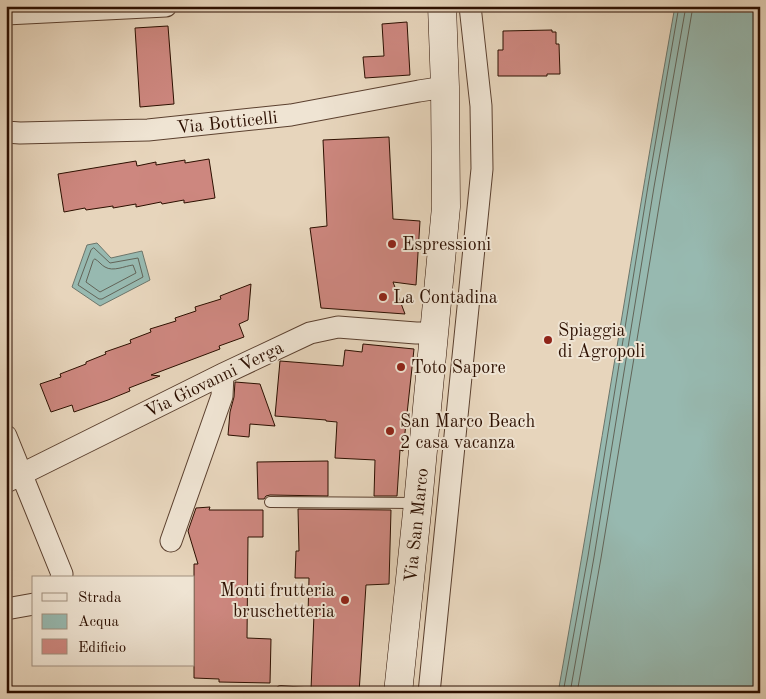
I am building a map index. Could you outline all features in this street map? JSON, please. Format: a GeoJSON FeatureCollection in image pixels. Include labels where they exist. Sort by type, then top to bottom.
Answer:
{"type":"FeatureCollection","features":[{"type":"Feature","properties":{"kind":"main road","name":"Via San Marco"},"geometry":{"type":"LineString","coordinates":[[398,693],[446,207],[442,6]]}},
{"type":"Feature","properties":{"kind":"street"},"geometry":{"type":"LineString","coordinates":[[6,14],[166,6]]}},
{"type":"Feature","properties":{"kind":"street"},"geometry":{"type":"LineString","coordinates":[[429,693],[482,169],[481,106],[470,6]]}},
{"type":"Feature","properties":{"kind":"street","name":"Via Botticelli"},"geometry":{"type":"LineString","coordinates":[[6,132],[148,130],[290,115],[445,87]]}},
{"type":"Feature","properties":{"kind":"street","name":"Via Giovanni Verga"},"geometry":{"type":"LineString","coordinates":[[14,478],[310,333],[338,327],[434,333]]}},
{"type":"Feature","properties":{"kind":"street"},"geometry":{"type":"LineString","coordinates":[[171,541],[222,396],[223,374]]}},
{"type":"Feature","properties":{"kind":"street"},"geometry":{"type":"LineString","coordinates":[[6,436],[14,478],[62,576]]}},
{"type":"Feature","properties":{"kind":"street"},"geometry":{"type":"LineString","coordinates":[[6,609],[32,604]]}},
{"type":"Feature","properties":{"kind":"lane"},"geometry":{"type":"LineString","coordinates":[[270,502],[418,504]]}},
{"type":"Feature","properties":{"kind":"lane"},"geometry":{"type":"LineString","coordinates":[[281,691],[304,693]]}},
{"type":"Feature","properties":{"kind":"water"},"geometry":{"type":"Polygon","coordinates":[[[675,6],[760,6],[760,693],[558,693],[645,178],[675,6]]]}},
{"type":"Feature","properties":{"kind":"water"},"geometry":{"type":"Polygon","coordinates":[[[97,243],[111,258],[142,251],[150,280],[100,306],[72,287],[87,245],[97,243]]]}},
{"type":"Feature","properties":{"kind":"building"},"geometry":{"type":"Polygon","coordinates":[[[407,22],[410,75],[365,78],[363,57],[384,56],[382,24],[407,22]]]}},
{"type":"Feature","properties":{"kind":"building"},"geometry":{"type":"Polygon","coordinates":[[[168,26],[174,104],[140,107],[135,28],[168,26]]]}},
{"type":"Feature","properties":{"kind":"building"},"geometry":{"type":"Polygon","coordinates":[[[552,30],[552,32],[556,32],[556,44],[559,44],[560,74],[547,74],[547,76],[498,76],[498,50],[503,50],[503,31],[552,30]]]}},
{"type":"Feature","properties":{"kind":"building"},"geometry":{"type":"Polygon","coordinates":[[[389,137],[393,219],[420,221],[416,285],[393,282],[405,314],[321,308],[310,228],[327,226],[323,140],[389,137]]]}},
{"type":"Feature","properties":{"kind":"building"},"geometry":{"type":"Polygon","coordinates":[[[209,159],[215,198],[184,203],[184,200],[136,207],[136,204],[113,208],[113,206],[86,210],[85,208],[64,212],[58,174],[136,161],[137,166],[156,162],[156,165],[185,160],[185,163],[209,159]]]}},
{"type":"Feature","properties":{"kind":"building"},"geometry":{"type":"Polygon","coordinates":[[[251,284],[248,320],[239,324],[244,337],[219,346],[220,349],[151,375],[160,376],[129,388],[130,391],[108,400],[74,412],[72,405],[51,412],[40,384],[61,377],[60,374],[86,364],[86,362],[106,354],[105,352],[131,343],[130,340],[151,332],[150,329],[176,321],[175,318],[196,311],[195,307],[221,299],[220,296],[251,284]]]}},
{"type":"Feature","properties":{"kind":"building"},"geometry":{"type":"Polygon","coordinates":[[[363,344],[414,349],[403,451],[400,450],[397,496],[374,496],[375,460],[335,458],[337,422],[275,416],[280,361],[343,366],[345,350],[362,352],[363,344]]]}},
{"type":"Feature","properties":{"kind":"building"},"geometry":{"type":"Polygon","coordinates":[[[235,382],[260,384],[275,426],[250,424],[249,437],[228,435],[235,382]]]}},
{"type":"Feature","properties":{"kind":"building"},"geometry":{"type":"Polygon","coordinates":[[[328,461],[328,496],[270,495],[264,499],[258,499],[257,462],[328,461]]]}},
{"type":"Feature","properties":{"kind":"building"},"geometry":{"type":"Polygon","coordinates":[[[210,507],[209,510],[263,510],[263,537],[248,537],[247,638],[271,639],[270,683],[219,682],[219,679],[194,678],[194,564],[198,564],[188,531],[196,508],[210,507]]]}},
{"type":"Feature","properties":{"kind":"building"},"geometry":{"type":"Polygon","coordinates":[[[298,509],[391,510],[389,584],[366,585],[359,693],[311,690],[314,614],[308,614],[309,578],[295,578],[296,551],[299,551],[298,509]]]}},
{"type":"Feature","properties":{"kind":"place","name":"Espressioni"},"geometry":{"type":"Point","coordinates":[392,244]}},
{"type":"Feature","properties":{"kind":"place","name":"La Contadina"},"geometry":{"type":"Point","coordinates":[383,297]}},
{"type":"Feature","properties":{"kind":"place","name":"Spiaggia di Agropoli"},"geometry":{"type":"Point","coordinates":[548,340]}},
{"type":"Feature","properties":{"kind":"place","name":"Toto Sapore"},"geometry":{"type":"Point","coordinates":[401,367]}},
{"type":"Feature","properties":{"kind":"place","name":"San Marco Beach 2 casa vacanza"},"geometry":{"type":"Point","coordinates":[390,431]}},
{"type":"Feature","properties":{"kind":"place","name":"Monti frutteria bruschetteria"},"geometry":{"type":"Point","coordinates":[345,600]}}]}
